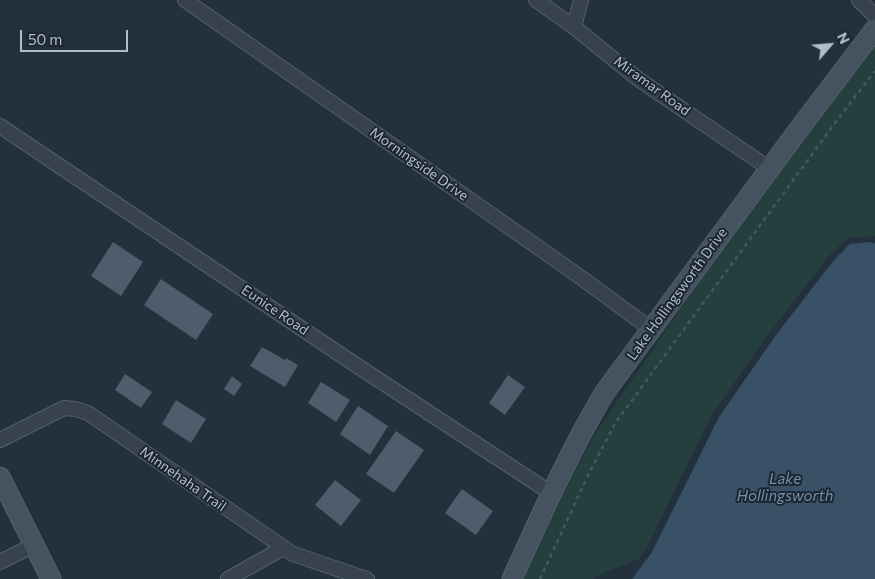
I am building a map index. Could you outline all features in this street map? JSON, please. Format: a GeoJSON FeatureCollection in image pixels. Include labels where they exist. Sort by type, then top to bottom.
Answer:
{"type":"FeatureCollection","features":[{"type":"Feature","properties":{"kind":"street","name":"Morningside Drive"},"geometry":{"type":"LineString","coordinates":[[185,0],[576,274],[651,329]]}},
{"type":"Feature","properties":{"kind":"street","name":"Miramar Road"},"geometry":{"type":"LineString","coordinates":[[536,0],[574,27],[638,78],[770,169]]}},
{"type":"Feature","properties":{"kind":"street"},"geometry":{"type":"LineString","coordinates":[[574,27],[581,0]]}},
{"type":"Feature","properties":{"kind":"street"},"geometry":{"type":"LineString","coordinates":[[859,0],[875,16]]}},
{"type":"Feature","properties":{"kind":"street","name":"Lake Hollingsworth Drive"},"geometry":{"type":"LineString","coordinates":[[512,579],[550,493],[605,392],[875,29]]}},
{"type":"Feature","properties":{"kind":"street","name":"Eunice Road"},"geometry":{"type":"LineString","coordinates":[[0,126],[550,493]]}},
{"type":"Feature","properties":{"kind":"street","name":"Minnehaha Trail"},"geometry":{"type":"LineString","coordinates":[[0,440],[64,408],[76,409],[88,414],[293,554],[367,579]]}},
{"type":"Feature","properties":{"kind":"street"},"geometry":{"type":"LineString","coordinates":[[0,477],[51,579]]}},
{"type":"Feature","properties":{"kind":"street"},"geometry":{"type":"LineString","coordinates":[[0,562],[34,544]]}},
{"type":"Feature","properties":{"kind":"street"},"geometry":{"type":"LineString","coordinates":[[228,579],[283,548]]}},
{"type":"Feature","properties":{"kind":"path"},"geometry":{"type":"LineString","coordinates":[[540,579],[588,475],[616,422],[875,71]]}},
{"type":"Feature","properties":{"kind":"green space"},"geometry":{"type":"Polygon","coordinates":[[[875,41],[875,236],[845,240],[828,257],[768,335],[712,415],[646,549],[639,559],[596,576],[594,579],[521,579],[550,512],[595,434],[733,232],[875,41]]]}},
{"type":"Feature","properties":{"kind":"water","name":"Lake Hollingsworth"},"geometry":{"type":"Polygon","coordinates":[[[875,243],[875,579],[632,579],[652,552],[719,417],[776,335],[834,260],[850,244],[875,243]]]}},
{"type":"Feature","properties":{"kind":"building"},"geometry":{"type":"Polygon","coordinates":[[[113,242],[143,262],[121,296],[91,276],[113,242]]]}},
{"type":"Feature","properties":{"kind":"building"},"geometry":{"type":"Polygon","coordinates":[[[161,279],[213,314],[196,340],[144,305],[161,279]]]}},
{"type":"Feature","properties":{"kind":"building"},"geometry":{"type":"Polygon","coordinates":[[[262,347],[298,365],[285,387],[250,366],[262,347]]]}},
{"type":"Feature","properties":{"kind":"building"},"geometry":{"type":"Polygon","coordinates":[[[125,374],[152,392],[141,408],[115,390],[125,374]]]}},
{"type":"Feature","properties":{"kind":"building"},"geometry":{"type":"Polygon","coordinates":[[[508,375],[525,387],[505,415],[489,403],[508,375]]]}},
{"type":"Feature","properties":{"kind":"building"},"geometry":{"type":"Polygon","coordinates":[[[232,376],[242,384],[234,396],[224,389],[232,376]]]}},
{"type":"Feature","properties":{"kind":"building"},"geometry":{"type":"Polygon","coordinates":[[[321,382],[350,400],[336,422],[308,403],[321,382]]]}},
{"type":"Feature","properties":{"kind":"building"},"geometry":{"type":"Polygon","coordinates":[[[176,400],[206,419],[191,443],[162,424],[176,400]]]}},
{"type":"Feature","properties":{"kind":"building"},"geometry":{"type":"Polygon","coordinates":[[[358,406],[388,426],[370,455],[340,434],[358,406]]]}},
{"type":"Feature","properties":{"kind":"building"},"geometry":{"type":"Polygon","coordinates":[[[396,431],[424,450],[394,493],[366,474],[396,431]]]}},
{"type":"Feature","properties":{"kind":"building"},"geometry":{"type":"Polygon","coordinates":[[[335,480],[361,500],[341,526],[315,505],[335,480]]]}},
{"type":"Feature","properties":{"kind":"building"},"geometry":{"type":"Polygon","coordinates":[[[462,489],[493,511],[476,535],[445,513],[462,489]]]}}]}
